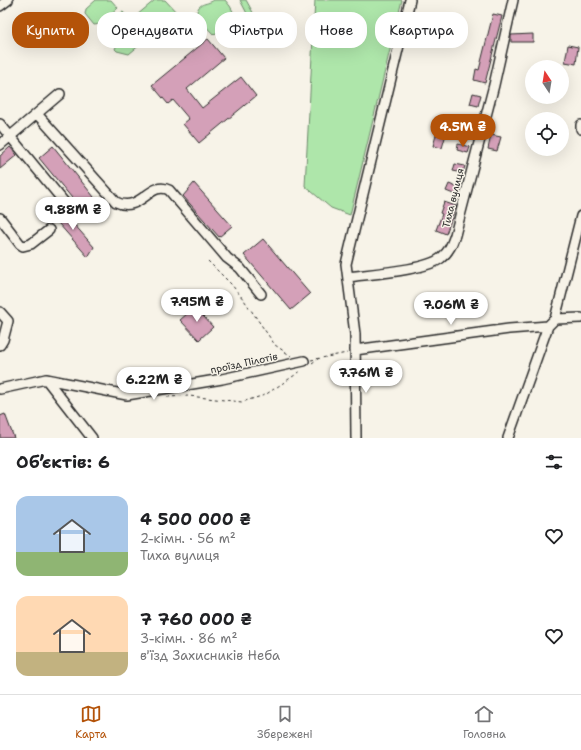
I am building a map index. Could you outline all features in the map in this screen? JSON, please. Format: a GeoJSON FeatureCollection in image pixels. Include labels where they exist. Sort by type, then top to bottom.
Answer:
{"type":"FeatureCollection","features":[{"type":"Feature","properties":{"kind":"street"},"geometry":{"type":"LineString","coordinates":[[0,6],[8,0]]}},
{"type":"Feature","properties":{"kind":"street"},"geometry":{"type":"LineString","coordinates":[[356,438],[355,334],[346,264],[410,0]]}},
{"type":"Feature","properties":{"kind":"street","name":"Тиха вулиця"},"geometry":{"type":"LineString","coordinates":[[348,277],[426,266],[440,259],[450,249],[455,235],[494,85],[513,0]]}},
{"type":"Feature","properties":{"kind":"street"},"geometry":{"type":"LineString","coordinates":[[0,145],[60,94]]}},
{"type":"Feature","properties":{"kind":"street"},"geometry":{"type":"LineString","coordinates":[[37,114],[116,202],[123,205],[130,205],[159,189],[164,188],[169,190],[227,258],[240,268],[261,294]]}},
{"type":"Feature","properties":{"kind":"street"},"geometry":{"type":"LineString","coordinates":[[0,124],[74,214]]}},
{"type":"Feature","properties":{"kind":"street"},"geometry":{"type":"LineString","coordinates":[[508,438],[552,322],[581,216]]}},
{"type":"Feature","properties":{"kind":"street"},"geometry":{"type":"LineString","coordinates":[[0,218],[23,246],[31,244],[49,230]]}},
{"type":"Feature","properties":{"kind":"street"},"geometry":{"type":"LineString","coordinates":[[0,312],[8,321]]}},
{"type":"Feature","properties":{"kind":"street"},"geometry":{"type":"LineString","coordinates":[[355,350],[581,318]]}},
{"type":"Feature","properties":{"kind":"street"},"geometry":{"type":"LineString","coordinates":[[0,330],[8,321]]}},
{"type":"Feature","properties":{"kind":"street"},"geometry":{"type":"LineString","coordinates":[[0,345],[3,340],[8,321]]}},
{"type":"Feature","properties":{"kind":"street","name":"проїзд Пілотів"},"geometry":{"type":"LineString","coordinates":[[0,389],[46,379],[127,395],[304,366]]}},
{"type":"Feature","properties":{"kind":"street"},"geometry":{"type":"LineString","coordinates":[[46,379],[92,438]]}},
{"type":"Feature","properties":{"kind":"path"},"geometry":{"type":"LineString","coordinates":[[208,261],[239,295],[275,345],[292,356]]}},
{"type":"Feature","properties":{"kind":"path"},"geometry":{"type":"LineString","coordinates":[[166,397],[188,396],[242,402],[266,394],[304,366],[319,358],[355,350]]}},
{"type":"Feature","properties":{"kind":"path"},"geometry":{"type":"LineString","coordinates":[[304,366],[319,358]]}},
{"type":"Feature","properties":{"kind":"green space"},"geometry":{"type":"Polygon","coordinates":[[[96,0],[111,0],[118,8],[114,12],[97,12],[97,25],[94,25],[89,19],[89,12],[85,12],[86,9],[96,0]]]}},
{"type":"Feature","properties":{"kind":"green space"},"geometry":{"type":"Polygon","coordinates":[[[155,0],[165,0],[176,12],[141,12],[155,0]]]}},
{"type":"Feature","properties":{"kind":"green space"},"geometry":{"type":"Polygon","coordinates":[[[214,0],[225,0],[233,12],[215,12],[214,35],[207,28],[207,12],[197,12],[200,6],[214,0]]]}},
{"type":"Feature","properties":{"kind":"green space"},"geometry":{"type":"Polygon","coordinates":[[[240,0],[246,0],[253,12],[246,12],[240,0]]]}},
{"type":"Feature","properties":{"kind":"green space"},"geometry":{"type":"Polygon","coordinates":[[[315,0],[402,0],[399,12],[375,12],[375,48],[390,48],[350,215],[331,208],[305,186],[312,48],[367,48],[367,12],[314,12],[315,0]]]}},
{"type":"Feature","properties":{"kind":"green space"},"geometry":{"type":"Polygon","coordinates":[[[136,48],[129,54],[117,51],[115,49],[136,48]]]}},
{"type":"Feature","properties":{"kind":"building"},"geometry":{"type":"Polygon","coordinates":[[[493,14],[502,16],[485,83],[474,80],[476,69],[479,70],[493,14]]]}},
{"type":"Feature","properties":{"kind":"building"},"geometry":{"type":"Polygon","coordinates":[[[533,34],[533,42],[511,42],[511,35],[533,34]]]}},
{"type":"Feature","properties":{"kind":"building"},"geometry":{"type":"Polygon","coordinates":[[[208,39],[224,58],[187,89],[202,108],[241,77],[256,96],[199,143],[183,124],[189,119],[173,100],[168,104],[152,85],[197,48],[207,48],[208,39]]]}},
{"type":"Feature","properties":{"kind":"building"},"geometry":{"type":"Polygon","coordinates":[[[568,45],[578,47],[576,64],[569,63],[569,60],[565,60],[568,45]]]}},
{"type":"Feature","properties":{"kind":"building"},"geometry":{"type":"Polygon","coordinates":[[[473,93],[481,95],[478,106],[470,104],[473,93]]]}},
{"type":"Feature","properties":{"kind":"building"},"geometry":{"type":"Polygon","coordinates":[[[465,120],[474,123],[472,133],[462,131],[465,120]]]}},
{"type":"Feature","properties":{"kind":"building"},"geometry":{"type":"Polygon","coordinates":[[[437,132],[446,134],[442,148],[433,146],[437,132]]]}},
{"type":"Feature","properties":{"kind":"building"},"geometry":{"type":"Polygon","coordinates":[[[491,135],[501,137],[497,151],[488,149],[491,135]]]}},
{"type":"Feature","properties":{"kind":"building"},"geometry":{"type":"Polygon","coordinates":[[[458,144],[470,147],[468,153],[457,150],[458,144]]]}},
{"type":"Feature","properties":{"kind":"building"},"geometry":{"type":"Polygon","coordinates":[[[53,146],[94,197],[81,209],[39,158],[53,146]]]}},
{"type":"Feature","properties":{"kind":"building"},"geometry":{"type":"Polygon","coordinates":[[[10,147],[17,155],[0,169],[0,156],[10,147]]]}},
{"type":"Feature","properties":{"kind":"building"},"geometry":{"type":"Polygon","coordinates":[[[455,164],[465,166],[463,173],[453,171],[455,164]]]}},
{"type":"Feature","properties":{"kind":"building"},"geometry":{"type":"Polygon","coordinates":[[[194,183],[232,226],[219,237],[183,196],[194,183]]]}},
{"type":"Feature","properties":{"kind":"building"},"geometry":{"type":"Polygon","coordinates":[[[449,184],[459,188],[456,195],[446,191],[449,184]]]}},
{"type":"Feature","properties":{"kind":"building"},"geometry":{"type":"Polygon","coordinates":[[[444,202],[456,206],[446,234],[436,230],[442,214],[440,213],[444,202]]]}},
{"type":"Feature","properties":{"kind":"building"},"geometry":{"type":"Polygon","coordinates":[[[59,207],[94,247],[88,257],[51,215],[59,207]]]}},
{"type":"Feature","properties":{"kind":"building"},"geometry":{"type":"Polygon","coordinates":[[[263,239],[310,294],[291,310],[244,255],[263,239]]]}},
{"type":"Feature","properties":{"kind":"building"},"geometry":{"type":"Polygon","coordinates":[[[195,307],[213,327],[199,340],[180,320],[195,307]]]}},
{"type":"Feature","properties":{"kind":"building"},"geometry":{"type":"Polygon","coordinates":[[[5,414],[14,438],[0,438],[0,416],[5,414]]]}}]}
